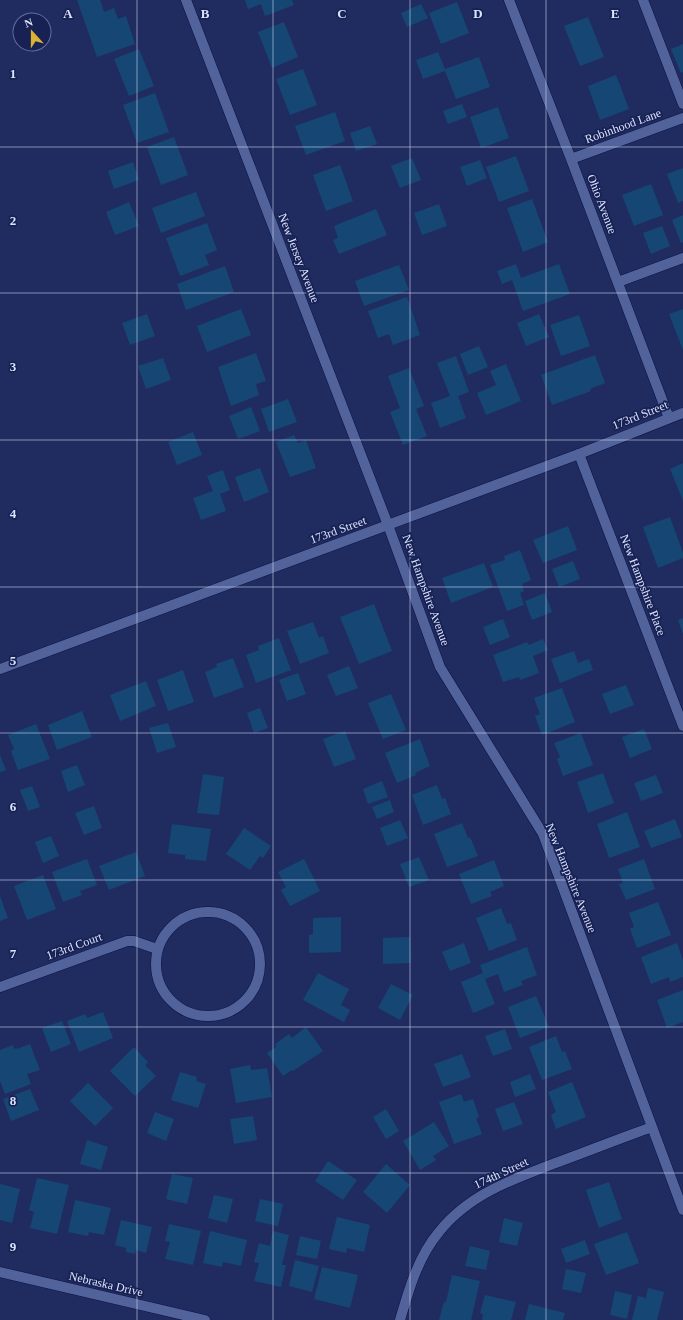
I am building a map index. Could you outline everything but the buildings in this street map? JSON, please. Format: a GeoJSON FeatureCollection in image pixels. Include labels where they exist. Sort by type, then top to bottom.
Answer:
{"type":"FeatureCollection","features":[{"type":"Feature","properties":{"kind":"street","name":"New Jersey Avenue"},"geometry":{"type":"LineString","coordinates":[[186,0],[388,525]]}},
{"type":"Feature","properties":{"kind":"street","name":"Ohio Avenue"},"geometry":{"type":"LineString","coordinates":[[509,0],[669,418]]}},
{"type":"Feature","properties":{"kind":"street"},"geometry":{"type":"LineString","coordinates":[[643,0],[683,104]]}},
{"type":"Feature","properties":{"kind":"street","name":"Robinhood Lane"},"geometry":{"type":"LineString","coordinates":[[571,159],[683,118]]}},
{"type":"Feature","properties":{"kind":"street"},"geometry":{"type":"LineString","coordinates":[[618,282],[683,258]]}},
{"type":"Feature","properties":{"kind":"street","name":"173rd Street"},"geometry":{"type":"LineString","coordinates":[[0,669],[578,454],[683,413]]}},
{"type":"Feature","properties":{"kind":"street","name":"New Hampshire Place"},"geometry":{"type":"LineString","coordinates":[[578,454],[683,726]]}},
{"type":"Feature","properties":{"kind":"street","name":"New Hampshire Avenue"},"geometry":{"type":"LineString","coordinates":[[388,525],[440,667],[543,834],[683,1210]]}},
{"type":"Feature","properties":{"kind":"street"},"geometry":{"type":"LineString","coordinates":[[213,912],[230,917],[245,927],[255,941],[260,958],[259,976],[252,992],[241,1004],[227,1013],[211,1017],[194,1015],[179,1008],[166,997],[158,982],[155,966],[158,949],[166,933],[178,921],[195,913],[213,912]]}},
{"type":"Feature","properties":{"kind":"street","name":"173rd Court"},"geometry":{"type":"LineString","coordinates":[[0,988],[127,941],[134,941],[158,949]]}},
{"type":"Feature","properties":{"kind":"street","name":"174th Street"},"geometry":{"type":"LineString","coordinates":[[400,1320],[410,1286],[423,1256],[438,1232],[458,1211],[481,1195],[517,1178],[652,1127]]}},
{"type":"Feature","properties":{"kind":"street","name":"Nebraska Drive"},"geometry":{"type":"LineString","coordinates":[[0,1272],[205,1320]]}}]}
